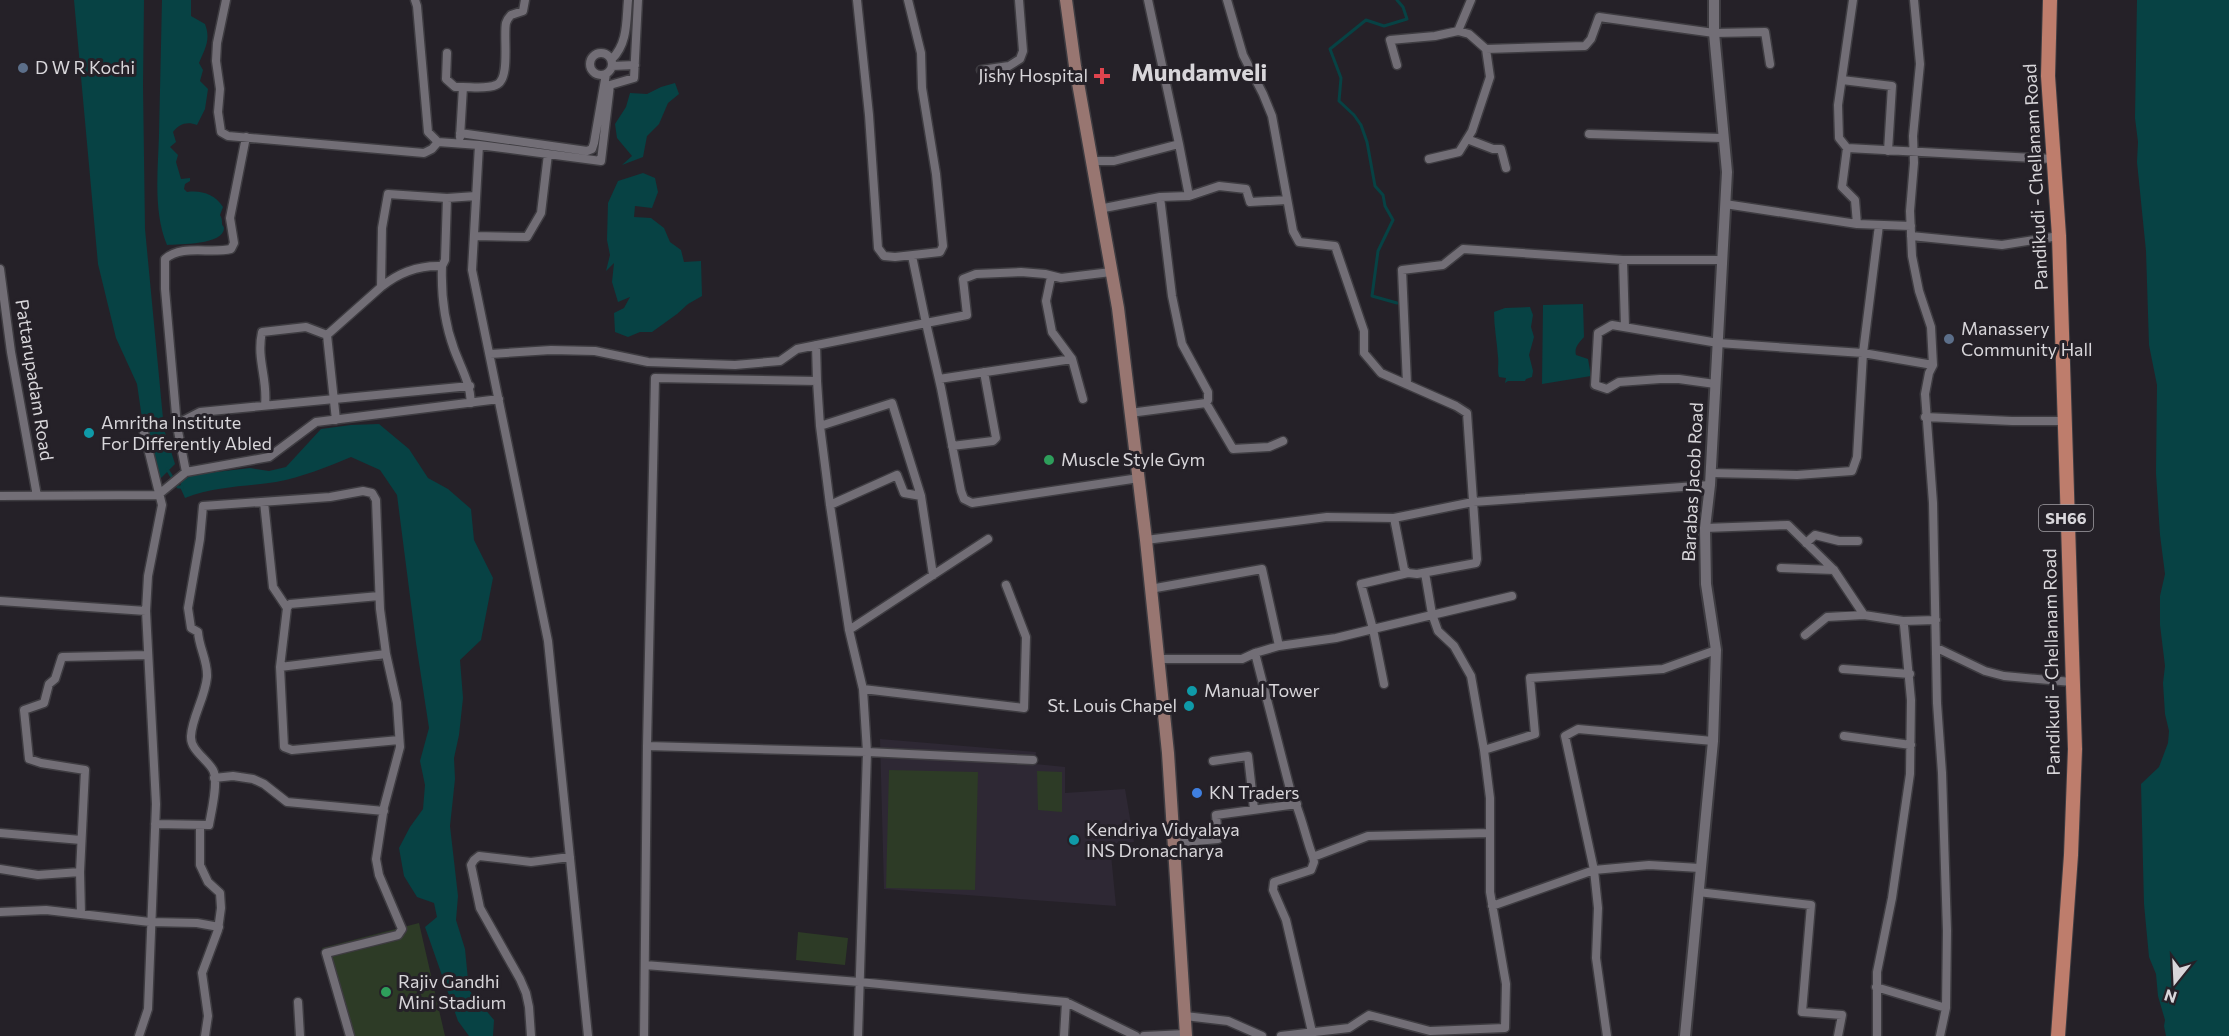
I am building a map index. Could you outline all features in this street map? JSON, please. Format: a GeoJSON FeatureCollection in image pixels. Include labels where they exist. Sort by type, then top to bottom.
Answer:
{"type":"FeatureCollection","features":[{"type":"Feature","properties":{"kind":"main road"},"geometry":{"type":"LineString","coordinates":[[1066,0],[1099,209],[1118,308],[1139,478],[1168,753],[1186,1035]]}},
{"type":"Feature","properties":{"kind":"main road","name":"Pandikudi - Chellanam Road"},"geometry":{"type":"LineString","coordinates":[[2050,0],[2048,76],[2059,236],[2075,749],[2071,855],[2058,1036]]}},
{"type":"Feature","properties":{"kind":"street"},"geometry":{"type":"LineString","coordinates":[[226,0],[217,43],[220,89],[218,112],[221,132],[228,136],[424,153],[438,142]]}},
{"type":"Feature","properties":{"kind":"street"},"geometry":{"type":"LineString","coordinates":[[415,0],[426,123],[428,132],[438,142],[601,161],[610,85],[634,78],[638,0]]}},
{"type":"Feature","properties":{"kind":"street"},"geometry":{"type":"LineString","coordinates":[[447,53],[446,79],[455,87],[493,86],[502,81],[505,64],[506,23],[511,15],[523,11],[525,0]]}},
{"type":"Feature","properties":{"kind":"street"},"geometry":{"type":"LineString","coordinates":[[460,133],[587,151],[592,149],[606,74],[624,41],[628,0]]}},
{"type":"Feature","properties":{"kind":"street"},"geometry":{"type":"LineString","coordinates":[[857,0],[878,248],[884,256],[912,256],[940,252],[943,246],[936,174],[922,88],[921,53],[908,0]]}},
{"type":"Feature","properties":{"kind":"street"},"geometry":{"type":"LineString","coordinates":[[981,70],[1009,66],[1020,59],[1023,51],[1020,0]]}},
{"type":"Feature","properties":{"kind":"street"},"geometry":{"type":"LineString","coordinates":[[1148,0],[1189,196]]}},
{"type":"Feature","properties":{"kind":"street"},"geometry":{"type":"LineString","coordinates":[[1227,0],[1243,55],[1272,116],[1293,231],[1299,242],[1335,246],[1364,331],[1364,353],[1381,373],[1456,405],[1467,413],[1476,563],[1425,573],[1408,573],[1361,584],[1384,684]]}},
{"type":"Feature","properties":{"kind":"street"},"geometry":{"type":"LineString","coordinates":[[1458,31],[1471,0]]}},
{"type":"Feature","properties":{"kind":"street","name":"Barabas Jacob Road"},"geometry":{"type":"LineString","coordinates":[[1685,1036],[1713,741],[1716,650],[1706,584],[1705,528],[1710,485],[1727,172],[1713,33],[1714,0]]}},
{"type":"Feature","properties":{"kind":"street"},"geometry":{"type":"LineString","coordinates":[[1853,0],[1838,105],[1839,138],[1847,148],[1842,187],[1855,200],[1857,224]]}},
{"type":"Feature","properties":{"kind":"street"},"geometry":{"type":"LineString","coordinates":[[1914,0],[1920,64],[1913,153],[1912,256],[1918,291],[1931,327],[1933,365],[1925,394],[1925,417],[1932,482],[1937,703],[1942,773],[1947,931],[1946,1008],[1940,1036]]}},
{"type":"Feature","properties":{"kind":"street"},"geometry":{"type":"LineString","coordinates":[[1486,50],[1585,46],[1591,39],[1599,17],[1713,33],[1765,32],[1770,64]]}},
{"type":"Feature","properties":{"kind":"street"},"geometry":{"type":"LineString","coordinates":[[1397,65],[1390,40],[1435,36],[1458,31],[1469,34],[1486,50],[1490,77],[1476,122],[1459,152],[1429,159]]}},
{"type":"Feature","properties":{"kind":"street"},"geometry":{"type":"LineString","coordinates":[[606,74],[595,73],[591,67],[591,60],[599,53],[606,54],[612,62],[635,65]]}},
{"type":"Feature","properties":{"kind":"street"},"geometry":{"type":"LineString","coordinates":[[1842,80],[1892,86],[1888,151]]}},
{"type":"Feature","properties":{"kind":"street"},"geometry":{"type":"LineString","coordinates":[[460,144],[463,87]]}},
{"type":"Feature","properties":{"kind":"street"},"geometry":{"type":"LineString","coordinates":[[1589,134],[1722,138]]}},
{"type":"Feature","properties":{"kind":"street"},"geometry":{"type":"LineString","coordinates":[[182,475],[165,289],[165,259],[170,254],[181,252],[231,249],[234,243],[230,218],[246,137]]}},
{"type":"Feature","properties":{"kind":"street"},"geometry":{"type":"LineString","coordinates":[[1467,139],[1493,150],[1501,149],[1506,168]]}},
{"type":"Feature","properties":{"kind":"street"},"geometry":{"type":"LineString","coordinates":[[1091,161],[1114,161],[1179,144]]}},
{"type":"Feature","properties":{"kind":"street"},"geometry":{"type":"LineString","coordinates":[[479,145],[472,270],[548,641],[588,1036]]}},
{"type":"Feature","properties":{"kind":"street"},"geometry":{"type":"LineString","coordinates":[[1847,148],[2053,159]]}},
{"type":"Feature","properties":{"kind":"street"},"geometry":{"type":"LineString","coordinates":[[474,236],[527,237],[541,213],[548,154]]}},
{"type":"Feature","properties":{"kind":"street"},"geometry":{"type":"LineString","coordinates":[[1099,209],[1160,197],[1189,196],[1219,186],[1246,189],[1250,202],[1287,200]]}},
{"type":"Feature","properties":{"kind":"street"},"geometry":{"type":"LineString","coordinates":[[381,287],[382,228],[388,194],[447,198],[476,196]]}},
{"type":"Feature","properties":{"kind":"street"},"geometry":{"type":"LineString","coordinates":[[1160,197],[1172,297],[1182,344],[1208,392],[1206,403]]}},
{"type":"Feature","properties":{"kind":"street"},"geometry":{"type":"LineString","coordinates":[[447,198],[441,297],[453,347],[470,386],[471,402]]}},
{"type":"Feature","properties":{"kind":"street"},"geometry":{"type":"LineString","coordinates":[[1725,204],[1857,224],[1911,226]]}},
{"type":"Feature","properties":{"kind":"street"},"geometry":{"type":"LineString","coordinates":[[1710,473],[1785,475],[1852,471],[1857,457],[1863,353],[1879,225]]}},
{"type":"Feature","properties":{"kind":"street"},"geometry":{"type":"LineString","coordinates":[[1911,236],[2002,245],[2059,236]]}},
{"type":"Feature","properties":{"kind":"street"},"geometry":{"type":"LineString","coordinates":[[1407,384],[1402,270],[1443,265],[1463,249],[1623,260],[1722,260]]}},
{"type":"Feature","properties":{"kind":"street"},"geometry":{"type":"LineString","coordinates":[[912,256],[964,499],[972,503],[1139,478]]}},
{"type":"Feature","properties":{"kind":"street"},"geometry":{"type":"LineString","coordinates":[[1623,260],[1624,327]]}},
{"type":"Feature","properties":{"kind":"street"},"geometry":{"type":"LineString","coordinates":[[327,335],[392,278],[415,269],[442,266]]}},
{"type":"Feature","properties":{"kind":"street","name":"Pattarupadam Road"},"geometry":{"type":"LineString","coordinates":[[0,269],[11,352],[37,496]]}},
{"type":"Feature","properties":{"kind":"street"},"geometry":{"type":"LineString","coordinates":[[490,354],[551,350],[595,351],[648,362],[735,365],[780,361],[797,349],[967,315],[963,279],[976,274],[1022,272],[1061,278],[1111,272]]}},
{"type":"Feature","properties":{"kind":"street"},"geometry":{"type":"LineString","coordinates":[[1051,277],[1046,301],[1052,332],[1072,359],[1083,399]]}},
{"type":"Feature","properties":{"kind":"street"},"geometry":{"type":"LineString","coordinates":[[1715,384],[1679,379],[1619,382],[1607,389],[1595,385],[1598,333],[1612,325],[1718,343],[1863,353],[1933,365]]}},
{"type":"Feature","properties":{"kind":"street"},"geometry":{"type":"LineString","coordinates":[[265,405],[266,393],[259,348],[262,332],[306,327],[327,335]]}},
{"type":"Feature","properties":{"kind":"street"},"geometry":{"type":"LineString","coordinates":[[327,335],[336,420]]}},
{"type":"Feature","properties":{"kind":"street"},"geometry":{"type":"LineString","coordinates":[[816,345],[820,426],[849,630],[863,689],[867,752],[858,1036]]}},
{"type":"Feature","properties":{"kind":"street"},"geometry":{"type":"LineString","coordinates":[[939,379],[1072,359]]}},
{"type":"Feature","properties":{"kind":"street"},"geometry":{"type":"LineString","coordinates":[[952,446],[993,441],[996,438],[984,372]]}},
{"type":"Feature","properties":{"kind":"street"},"geometry":{"type":"LineString","coordinates":[[644,1036],[647,746],[655,378],[818,381]]}},
{"type":"Feature","properties":{"kind":"street"},"geometry":{"type":"LineString","coordinates":[[177,424],[200,412],[470,386]]}},
{"type":"Feature","properties":{"kind":"street"},"geometry":{"type":"LineString","coordinates":[[0,496],[160,492],[182,475],[269,457],[316,422],[499,399]]}},
{"type":"Feature","properties":{"kind":"street"},"geometry":{"type":"LineString","coordinates":[[820,426],[892,403],[921,496],[933,575]]}},
{"type":"Feature","properties":{"kind":"street"},"geometry":{"type":"LineString","coordinates":[[1130,414],[1206,403]]}},
{"type":"Feature","properties":{"kind":"street"},"geometry":{"type":"LineString","coordinates":[[1206,403],[1233,449],[1269,447],[1283,441]]}},
{"type":"Feature","properties":{"kind":"street"},"geometry":{"type":"LineString","coordinates":[[1925,417],[2063,421]]}},
{"type":"Feature","properties":{"kind":"street"},"geometry":{"type":"LineString","coordinates":[[139,1036],[148,1009],[156,804],[146,611],[148,576],[162,505],[141,420]]}},
{"type":"Feature","properties":{"kind":"street"},"geometry":{"type":"LineString","coordinates":[[830,504],[897,475],[904,493],[921,496]]}},
{"type":"Feature","properties":{"kind":"street"},"geometry":{"type":"LineString","coordinates":[[1146,540],[1327,517],[1394,518],[1473,502],[1710,485]]}},
{"type":"Feature","properties":{"kind":"street"},"geometry":{"type":"LineString","coordinates":[[155,824],[209,825],[214,771],[193,745],[190,736],[203,698],[207,675],[198,632],[191,628],[188,608],[200,539],[203,506],[330,497],[363,490],[372,493],[376,500],[379,596],[386,654],[397,703],[400,747],[384,811],[376,859],[379,875],[402,929],[398,935],[326,953],[350,1036]]}},
{"type":"Feature","properties":{"kind":"street"},"geometry":{"type":"LineString","coordinates":[[264,502],[273,587],[287,608]]}},
{"type":"Feature","properties":{"kind":"street"},"geometry":{"type":"LineString","coordinates":[[1394,518],[1404,569],[1408,573]]}},
{"type":"Feature","properties":{"kind":"street"},"geometry":{"type":"LineString","coordinates":[[1705,528],[1788,525],[1834,570],[1864,615]]}},
{"type":"Feature","properties":{"kind":"street"},"geometry":{"type":"LineString","coordinates":[[1806,543],[1815,535],[1839,541],[1858,541]]}},
{"type":"Feature","properties":{"kind":"street"},"geometry":{"type":"LineString","coordinates":[[849,630],[988,539]]}},
{"type":"Feature","properties":{"kind":"street"},"geometry":{"type":"LineString","coordinates":[[1781,568],[1834,570]]}},
{"type":"Feature","properties":{"kind":"street"},"geometry":{"type":"LineString","coordinates":[[1150,588],[1262,569],[1279,646]]}},
{"type":"Feature","properties":{"kind":"street"},"geometry":{"type":"LineString","coordinates":[[1281,1036],[1349,1028],[1370,1015],[1425,1033],[1505,1028],[1506,984],[1492,906],[1488,868],[1490,798],[1471,676],[1454,646],[1438,631],[1432,614],[1425,573]]}},
{"type":"Feature","properties":{"kind":"street"},"geometry":{"type":"LineString","coordinates":[[863,689],[1024,708],[1026,637],[1006,585]]}},
{"type":"Feature","properties":{"kind":"street"},"geometry":{"type":"LineString","coordinates":[[379,596],[290,604],[287,608],[280,668],[284,747],[292,750],[399,740]]}},
{"type":"Feature","properties":{"kind":"street"},"geometry":{"type":"LineString","coordinates":[[1158,659],[1242,658],[1279,646],[1336,638],[1512,596]]}},
{"type":"Feature","properties":{"kind":"street"},"geometry":{"type":"LineString","coordinates":[[0,601],[146,611]]}},
{"type":"Feature","properties":{"kind":"street"},"geometry":{"type":"LineString","coordinates":[[1805,635],[1827,616],[1864,615],[1903,621],[1936,620]]}},
{"type":"Feature","properties":{"kind":"street"},"geometry":{"type":"LineString","coordinates":[[1877,1036],[1876,987],[1910,774],[1910,674],[1903,621]]}},
{"type":"Feature","properties":{"kind":"street"},"geometry":{"type":"LineString","coordinates":[[1937,648],[1985,671],[2004,676],[2072,682]]}},
{"type":"Feature","properties":{"kind":"street"},"geometry":{"type":"LineString","coordinates":[[1484,750],[1535,735],[1530,678],[1663,669],[1716,650]]}},
{"type":"Feature","properties":{"kind":"street"},"geometry":{"type":"LineString","coordinates":[[1255,653],[1291,793],[1297,804],[1314,862],[1311,870],[1274,882],[1273,890],[1286,920],[1312,1032]]}},
{"type":"Feature","properties":{"kind":"street"},"geometry":{"type":"LineString","coordinates":[[280,668],[386,654]]}},
{"type":"Feature","properties":{"kind":"street"},"geometry":{"type":"LineString","coordinates":[[81,914],[80,872],[85,770],[40,763],[29,759],[24,710],[44,703],[49,684],[55,679],[62,657],[148,655]]}},
{"type":"Feature","properties":{"kind":"street"},"geometry":{"type":"LineString","coordinates":[[1843,669],[1910,674]]}},
{"type":"Feature","properties":{"kind":"street"},"geometry":{"type":"LineString","coordinates":[[1607,1036],[1596,958],[1598,908],[1594,870],[1565,736],[1578,729],[1713,741]]}},
{"type":"Feature","properties":{"kind":"street"},"geometry":{"type":"LineString","coordinates":[[1844,736],[1911,745]]}},
{"type":"Feature","properties":{"kind":"street"},"geometry":{"type":"LineString","coordinates":[[647,746],[867,752],[1033,760]]}},
{"type":"Feature","properties":{"kind":"street"},"geometry":{"type":"LineString","coordinates":[[1213,761],[1248,756],[1254,809]]}},
{"type":"Feature","properties":{"kind":"street"},"geometry":{"type":"LineString","coordinates":[[214,778],[233,776],[253,779],[264,784],[287,802],[384,811]]}},
{"type":"Feature","properties":{"kind":"street"},"geometry":{"type":"LineString","coordinates":[[1174,843],[1218,839],[1216,815],[1297,804]]}},
{"type":"Feature","properties":{"kind":"street"},"geometry":{"type":"LineString","coordinates":[[200,825],[200,865],[208,882],[220,893],[221,909],[219,927],[202,973],[208,1016],[205,1036]]}},
{"type":"Feature","properties":{"kind":"street"},"geometry":{"type":"LineString","coordinates":[[0,833],[81,840]]}},
{"type":"Feature","properties":{"kind":"street"},"geometry":{"type":"LineString","coordinates":[[1313,857],[1368,836],[1489,833]]}},
{"type":"Feature","properties":{"kind":"street"},"geometry":{"type":"LineString","coordinates":[[531,1036],[526,993],[480,908],[471,865],[480,856],[531,862],[570,857]]}},
{"type":"Feature","properties":{"kind":"street"},"geometry":{"type":"LineString","coordinates":[[1492,906],[1594,870],[1649,865],[1700,868]]}},
{"type":"Feature","properties":{"kind":"street"},"geometry":{"type":"LineString","coordinates":[[0,868],[38,875],[80,872]]}},
{"type":"Feature","properties":{"kind":"street"},"geometry":{"type":"LineString","coordinates":[[1698,892],[1811,904],[1802,1012],[1842,1015],[1838,1036]]}},
{"type":"Feature","properties":{"kind":"street"},"geometry":{"type":"LineString","coordinates":[[0,912],[46,910],[150,922],[197,923],[219,927]]}},
{"type":"Feature","properties":{"kind":"street"},"geometry":{"type":"LineString","coordinates":[[645,965],[859,982],[1066,1002],[1136,1036]]}},
{"type":"Feature","properties":{"kind":"street"},"geometry":{"type":"LineString","coordinates":[[1876,987],[1946,1008]]}},
{"type":"Feature","properties":{"kind":"street"},"geometry":{"type":"LineString","coordinates":[[298,1002],[300,1036]]}},
{"type":"Feature","properties":{"kind":"street"},"geometry":{"type":"LineString","coordinates":[[1064,1036],[1066,1002]]}},
{"type":"Feature","properties":{"kind":"street"},"geometry":{"type":"LineString","coordinates":[[1185,1016],[1228,1021],[1262,1036]]}},
{"type":"Feature","properties":{"kind":"street"},"geometry":{"type":"LineString","coordinates":[[1144,1036],[1186,1035]]}},
{"type":"Feature","properties":{"kind":"shaded area"},"geometry":{"type":"Polygon","coordinates":[[[880,739],[1036,752],[1035,764],[1065,767],[1065,793],[1125,789],[1134,842],[1110,844],[1116,906],[884,889],[880,739]]]}},
{"type":"Feature","properties":{"kind":"green space"},"geometry":{"type":"Polygon","coordinates":[[[889,770],[978,772],[975,890],[886,888],[889,770]]]}},
{"type":"Feature","properties":{"kind":"green space"},"geometry":{"type":"Polygon","coordinates":[[[1037,771],[1062,772],[1062,812],[1038,810],[1037,771]]]}},
{"type":"Feature","properties":{"kind":"green space","name":"Rajiv Gandhi Mini Stadium"},"geometry":{"type":"Polygon","coordinates":[[[419,923],[445,1036],[350,1036],[322,948],[419,923]]]}},
{"type":"Feature","properties":{"kind":"green space"},"geometry":{"type":"Polygon","coordinates":[[[798,932],[848,938],[845,965],[796,960],[798,932]]]}},
{"type":"Feature","properties":{"kind":"water"},"geometry":{"type":"Polygon","coordinates":[[[74,0],[144,0],[145,229],[164,429],[175,464],[159,480],[146,446],[137,384],[116,338],[98,264],[74,0]]]}},
{"type":"Feature","properties":{"kind":"water"},"geometry":{"type":"Polygon","coordinates":[[[162,0],[191,0],[191,16],[205,24],[207,30],[206,44],[199,63],[203,70],[200,81],[208,89],[205,109],[197,125],[187,123],[175,129],[173,132],[176,142],[170,147],[178,155],[176,162],[181,179],[190,178],[184,189],[187,192],[207,194],[223,207],[220,215],[224,228],[222,234],[209,241],[167,245],[160,219],[157,176],[162,0]]]}},
{"type":"Feature","properties":{"kind":"water"},"geometry":{"type":"Polygon","coordinates":[[[2137,0],[2229,0],[2229,1036],[2166,1036],[2156,974],[2149,957],[2144,904],[2141,784],[2159,767],[2168,743],[2169,731],[2165,714],[2163,683],[2165,666],[2160,625],[2160,596],[2165,574],[2156,473],[2157,385],[2149,345],[2146,251],[2135,118],[2137,0]]]}},
{"type":"Feature","properties":{"kind":"water"},"geometry":{"type":"Polygon","coordinates":[[[675,83],[679,94],[668,103],[659,124],[647,136],[643,157],[622,165],[632,156],[617,138],[615,124],[626,107],[630,93],[647,94],[675,83]]]}},
{"type":"Feature","properties":{"kind":"water"},"geometry":{"type":"Polygon","coordinates":[[[643,173],[655,178],[658,192],[652,208],[635,206],[634,217],[651,218],[664,228],[670,242],[681,250],[684,262],[701,261],[702,296],[652,332],[640,332],[628,337],[615,332],[614,313],[624,308],[630,297],[618,302],[612,282],[614,263],[606,271],[610,255],[607,240],[608,203],[618,181],[643,173]]]}},
{"type":"Feature","properties":{"kind":"water"},"geometry":{"type":"Polygon","coordinates":[[[1583,304],[1584,337],[1577,345],[1576,355],[1588,359],[1591,376],[1542,384],[1543,305],[1583,304]]]}},
{"type":"Feature","properties":{"kind":"water"},"geometry":{"type":"Polygon","coordinates":[[[1530,307],[1533,315],[1531,327],[1534,337],[1529,355],[1533,371],[1532,377],[1525,381],[1505,383],[1506,378],[1499,377],[1498,374],[1494,312],[1505,308],[1530,307]]]}},
{"type":"Feature","properties":{"kind":"water"},"geometry":{"type":"Polygon","coordinates":[[[379,424],[409,449],[428,478],[448,489],[471,509],[474,540],[493,578],[481,640],[460,660],[463,698],[454,758],[455,779],[450,826],[458,896],[456,920],[465,949],[469,990],[494,1020],[493,1036],[469,1036],[458,1021],[425,927],[437,917],[434,903],[417,897],[404,876],[399,848],[423,809],[425,785],[420,761],[429,728],[397,495],[380,470],[351,457],[286,480],[219,489],[185,498],[180,487],[183,476],[250,468],[269,471],[286,467],[321,429],[379,424]]]}},
{"type":"Feature","properties":{"kind":"waterway"},"geometry":{"type":"LineString","coordinates":[[1397,0],[1403,7],[1407,19],[1384,26],[1366,20],[1330,49],[1341,78],[1339,101],[1361,125],[1367,142],[1375,186],[1383,195],[1385,206],[1393,220],[1378,251],[1372,296],[1397,303]]}},
{"type":"Feature","properties":{"kind":"waterway"},"geometry":{"type":"LineString","coordinates":[[167,469],[178,487],[182,487]]}},
{"type":"Feature","properties":{"kind":"place","name":"D W R Kochi"},"geometry":{"type":"Point","coordinates":[23,68]}},
{"type":"Feature","properties":{"kind":"place","name":"Jishy Hospital"},"geometry":{"type":"Point","coordinates":[1102,76]}},
{"type":"Feature","properties":{"kind":"place","name":"Manassery Community Hall"},"geometry":{"type":"Point","coordinates":[1949,339]}},
{"type":"Feature","properties":{"kind":"place","name":"Amritha Institute For Differently Abled"},"geometry":{"type":"Point","coordinates":[89,433]}},
{"type":"Feature","properties":{"kind":"place","name":"Muscle Style Gym"},"geometry":{"type":"Point","coordinates":[1049,460]}},
{"type":"Feature","properties":{"kind":"place","name":"Manual Tower"},"geometry":{"type":"Point","coordinates":[1192,691]}},
{"type":"Feature","properties":{"kind":"place","name":"St. Louis Chapel"},"geometry":{"type":"Point","coordinates":[1189,706]}},
{"type":"Feature","properties":{"kind":"place","name":"KN Traders"},"geometry":{"type":"Point","coordinates":[1197,793]}},
{"type":"Feature","properties":{"kind":"place","name":"Kendriya Vidyalaya INS Dronacharya"},"geometry":{"type":"Point","coordinates":[1074,840]}},
{"type":"Feature","properties":{"kind":"place","name":"Rajiv Gandhi Mini Stadium"},"geometry":{"type":"Point","coordinates":[386,992]}},
{"type":"Feature","properties":{"kind":"district","name":"Mundamveli"},"geometry":{"type":"Point","coordinates":[1199,73]}}]}
